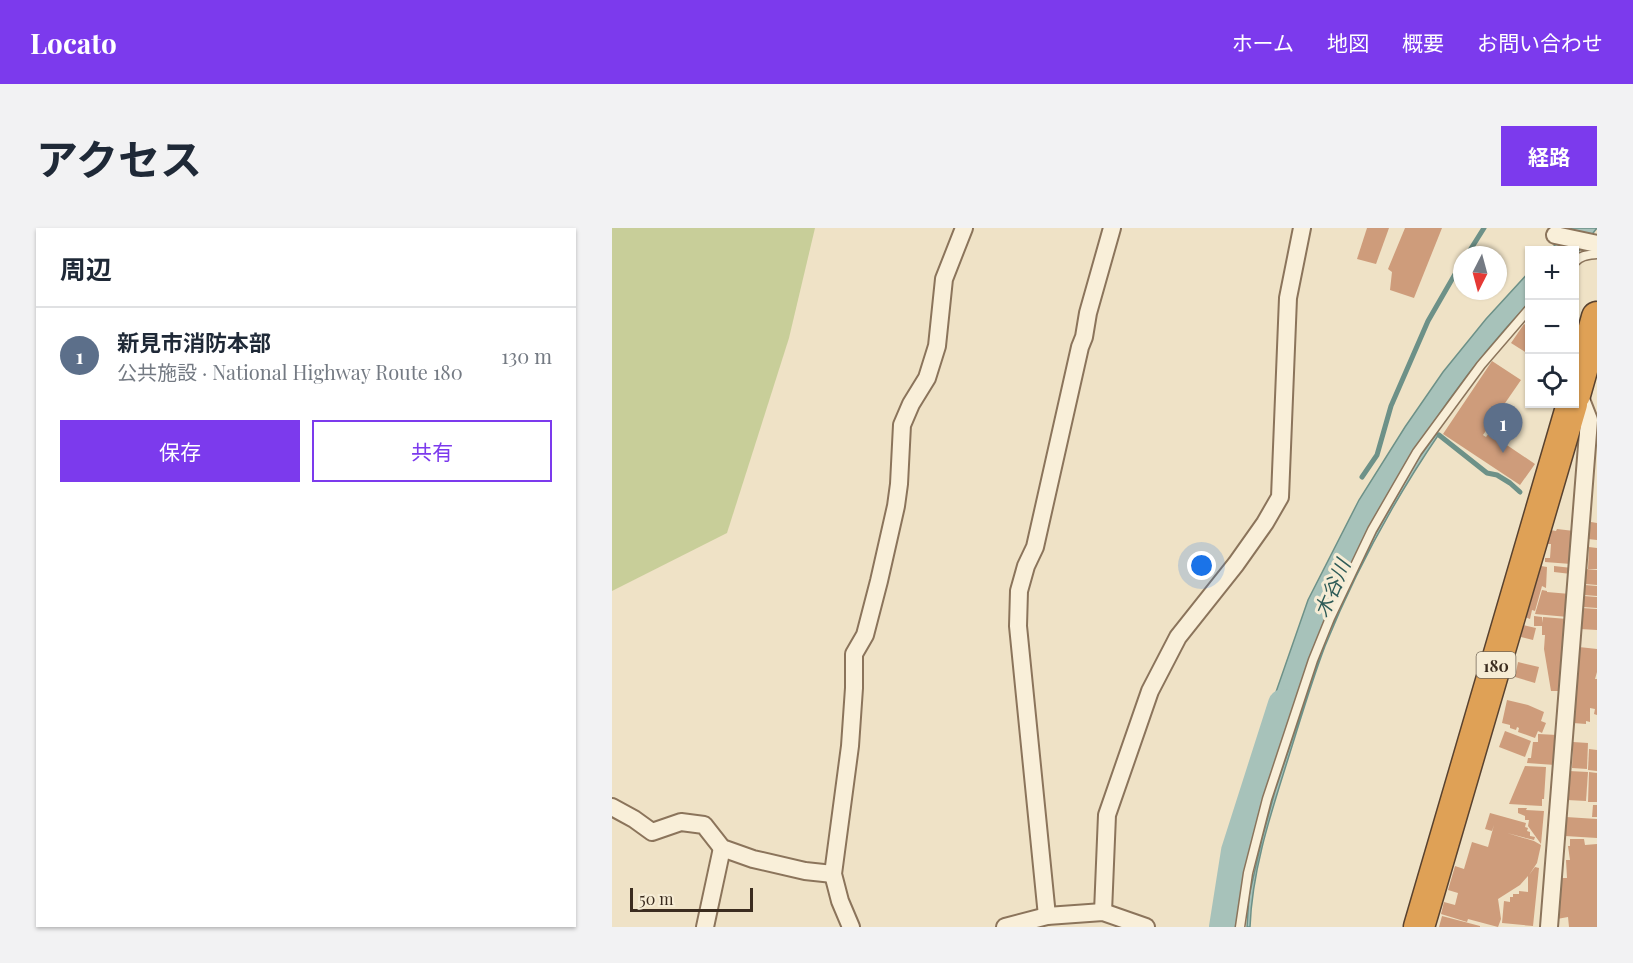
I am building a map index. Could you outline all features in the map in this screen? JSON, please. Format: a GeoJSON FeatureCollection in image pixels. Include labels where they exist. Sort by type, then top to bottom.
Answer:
{"type":"FeatureCollection","features":[{"type":"Feature","properties":{"kind":"highway","name":"180"},"geometry":{"type":"LineString","coordinates":[[1419,927],[1582,405],[1597,317]]}},
{"type":"Feature","properties":{"kind":"street"},"geometry":{"type":"LineString","coordinates":[[851,927],[840,901],[833,874],[850,746],[854,654],[865,635],[896,506],[902,425],[911,404],[927,378],[937,346],[944,279],[964,228]]}},
{"type":"Feature","properties":{"kind":"street"},"geometry":{"type":"LineString","coordinates":[[1047,916],[1018,626],[1018,591],[1035,547],[1088,313],[1112,228]]}},
{"type":"Feature","properties":{"kind":"street"},"geometry":{"type":"LineString","coordinates":[[1103,912],[1107,816],[1150,691],[1178,637],[1236,564],[1280,496],[1288,298],[1302,228]]}},
{"type":"Feature","properties":{"kind":"street"},"geometry":{"type":"LineString","coordinates":[[1555,235],[1590,242]]}},
{"type":"Feature","properties":{"kind":"street"},"geometry":{"type":"LineString","coordinates":[[1549,927],[1582,405]]}},
{"type":"Feature","properties":{"kind":"street"},"geometry":{"type":"LineString","coordinates":[[612,807],[652,832],[681,822],[704,825],[722,848],[753,860],[833,874]]}},
{"type":"Feature","properties":{"kind":"street"},"geometry":{"type":"LineString","coordinates":[[705,927],[722,848]]}},
{"type":"Feature","properties":{"kind":"street"},"geometry":{"type":"LineString","coordinates":[[1005,927],[1047,916],[1103,912],[1146,927]]}},
{"type":"Feature","properties":{"kind":"lane"},"geometry":{"type":"LineString","coordinates":[[1579,258],[1587,254],[1597,254]]}},
{"type":"Feature","properties":{"kind":"lane"},"geometry":{"type":"LineString","coordinates":[[1240,927],[1248,873],[1278,763],[1312,660],[1349,576],[1372,530],[1417,452],[1481,365],[1525,314]]}},
{"type":"Feature","properties":{"kind":"green space"},"geometry":{"type":"Polygon","coordinates":[[[612,228],[815,228],[789,338],[727,533],[612,591],[612,228]]]}},
{"type":"Feature","properties":{"kind":"water"},"geometry":{"type":"Polygon","coordinates":[[[1572,228],[1597,228],[1579,251],[1579,246],[1554,246],[1572,228]]]}},
{"type":"Feature","properties":{"kind":"water"},"geometry":{"type":"Polygon","coordinates":[[[1525,276],[1525,307],[1502,332],[1453,394],[1410,459],[1371,528],[1326,617],[1281,746],[1260,738],[1308,600],[1359,500],[1443,372],[1486,319],[1503,300],[1507,300],[1507,296],[1525,276]]]}},
{"type":"Feature","properties":{"kind":"water"},"geometry":{"type":"Polygon","coordinates":[[[1437,433],[1439,434],[1376,537],[1325,646],[1269,821],[1254,884],[1250,927],[1247,927],[1249,896],[1275,791],[1326,638],[1375,535],[1418,459],[1437,433]]]}},
{"type":"Feature","properties":{"kind":"building"},"geometry":{"type":"Polygon","coordinates":[[[1367,228],[1389,228],[1376,264],[1357,259],[1367,228]]]}},
{"type":"Feature","properties":{"kind":"building"},"geometry":{"type":"Polygon","coordinates":[[[1405,228],[1442,228],[1414,298],[1390,290],[1392,272],[1388,269],[1405,228]]]}},
{"type":"Feature","properties":{"kind":"building"},"geometry":{"type":"Polygon","coordinates":[[[1524,324],[1525,325],[1525,352],[1511,343],[1524,324]]]}},
{"type":"Feature","properties":{"kind":"building"},"geometry":{"type":"Polygon","coordinates":[[[1492,361],[1521,380],[1483,435],[1486,437],[1489,433],[1535,464],[1520,485],[1443,434],[1492,361]]]}},
{"type":"Feature","properties":{"kind":"building"},"geometry":{"type":"Polygon","coordinates":[[[1591,522],[1597,523],[1597,540],[1588,539],[1591,522]]]}},
{"type":"Feature","properties":{"kind":"building"},"geometry":{"type":"Polygon","coordinates":[[[1557,529],[1574,531],[1571,564],[1545,562],[1545,558],[1550,558],[1551,544],[1546,544],[1550,530],[1556,531],[1557,529]]]}},
{"type":"Feature","properties":{"kind":"building"},"geometry":{"type":"Polygon","coordinates":[[[1589,547],[1597,548],[1597,569],[1588,569],[1589,547]]]}},
{"type":"Feature","properties":{"kind":"building"},"geometry":{"type":"Polygon","coordinates":[[[1541,566],[1547,567],[1546,588],[1542,586],[1535,611],[1532,610],[1530,619],[1525,617],[1541,566]]]}},
{"type":"Feature","properties":{"kind":"building"},"geometry":{"type":"Polygon","coordinates":[[[1554,566],[1572,568],[1571,574],[1554,572],[1554,566]]]}},
{"type":"Feature","properties":{"kind":"building"},"geometry":{"type":"Polygon","coordinates":[[[1586,569],[1597,570],[1597,585],[1585,584],[1586,569]]]}},
{"type":"Feature","properties":{"kind":"building"},"geometry":{"type":"Polygon","coordinates":[[[1585,585],[1597,586],[1597,596],[1584,595],[1585,585]]]}},
{"type":"Feature","properties":{"kind":"building"},"geometry":{"type":"Polygon","coordinates":[[[1542,590],[1570,594],[1568,617],[1535,614],[1542,590]]]}},
{"type":"Feature","properties":{"kind":"building"},"geometry":{"type":"Polygon","coordinates":[[[1584,596],[1597,597],[1597,608],[1583,607],[1584,596]]]}},
{"type":"Feature","properties":{"kind":"building"},"geometry":{"type":"Polygon","coordinates":[[[1582,608],[1597,609],[1597,630],[1580,629],[1582,608]]]}},
{"type":"Feature","properties":{"kind":"building"},"geometry":{"type":"Polygon","coordinates":[[[1534,616],[1542,617],[1542,623],[1543,617],[1567,619],[1562,691],[1551,691],[1544,649],[1545,635],[1542,635],[1542,626],[1534,626],[1534,616]]]}},
{"type":"Feature","properties":{"kind":"building"},"geometry":{"type":"Polygon","coordinates":[[[1523,625],[1536,628],[1533,640],[1521,637],[1523,625]]]}},
{"type":"Feature","properties":{"kind":"building"},"geometry":{"type":"Polygon","coordinates":[[[1579,647],[1597,649],[1595,679],[1597,679],[1597,715],[1594,714],[1595,709],[1590,708],[1590,722],[1586,721],[1586,724],[1573,723],[1579,647]]]}},
{"type":"Feature","properties":{"kind":"building"},"geometry":{"type":"Polygon","coordinates":[[[1518,662],[1539,667],[1535,683],[1515,677],[1518,662]]]}},
{"type":"Feature","properties":{"kind":"building"},"geometry":{"type":"Polygon","coordinates":[[[1507,700],[1544,712],[1541,721],[1546,723],[1542,733],[1538,731],[1535,738],[1518,732],[1517,727],[1516,730],[1502,723],[1507,700]]]}},
{"type":"Feature","properties":{"kind":"building"},"geometry":{"type":"Polygon","coordinates":[[[1505,731],[1531,741],[1525,757],[1499,747],[1505,731]]]}},
{"type":"Feature","properties":{"kind":"building"},"geometry":{"type":"Polygon","coordinates":[[[1538,734],[1557,735],[1555,765],[1527,763],[1528,758],[1531,758],[1533,742],[1538,742],[1538,734]]]}},
{"type":"Feature","properties":{"kind":"building"},"geometry":{"type":"Polygon","coordinates":[[[1573,742],[1588,743],[1587,769],[1572,768],[1573,742]]]}},
{"type":"Feature","properties":{"kind":"building"},"geometry":{"type":"Polygon","coordinates":[[[1589,749],[1597,750],[1597,771],[1588,770],[1589,749]]]}},
{"type":"Feature","properties":{"kind":"building"},"geometry":{"type":"Polygon","coordinates":[[[1525,766],[1546,767],[1542,806],[1509,804],[1525,766]]]}},
{"type":"Feature","properties":{"kind":"building"},"geometry":{"type":"Polygon","coordinates":[[[1569,771],[1588,772],[1586,801],[1567,800],[1569,771]]]}},
{"type":"Feature","properties":{"kind":"building"},"geometry":{"type":"Polygon","coordinates":[[[1589,772],[1597,773],[1597,802],[1588,802],[1589,772]]]}},
{"type":"Feature","properties":{"kind":"building"},"geometry":{"type":"Polygon","coordinates":[[[1593,805],[1597,805],[1597,817],[1592,817],[1593,805]]]}},
{"type":"Feature","properties":{"kind":"building"},"geometry":{"type":"Polygon","coordinates":[[[1518,808],[1544,811],[1541,844],[1528,826],[1529,820],[1525,820],[1525,816],[1518,813],[1518,808]]]}},
{"type":"Feature","properties":{"kind":"building"},"geometry":{"type":"Polygon","coordinates":[[[1490,813],[1526,823],[1525,827],[1528,828],[1530,836],[1535,837],[1534,840],[1507,833],[1541,845],[1537,863],[1529,875],[1535,867],[1539,868],[1533,926],[1502,923],[1504,901],[1510,902],[1510,897],[1513,897],[1513,894],[1519,894],[1519,891],[1528,892],[1528,876],[1520,885],[1498,899],[1501,919],[1498,927],[1468,919],[1467,922],[1441,914],[1444,902],[1455,905],[1458,893],[1448,890],[1455,866],[1464,869],[1472,842],[1488,847],[1494,825],[1492,831],[1485,829],[1490,813]]]}},
{"type":"Feature","properties":{"kind":"building"},"geometry":{"type":"Polygon","coordinates":[[[1566,817],[1597,819],[1597,838],[1565,836],[1566,817]]]}},
{"type":"Feature","properties":{"kind":"building"},"geometry":{"type":"Polygon","coordinates":[[[1570,839],[1584,839],[1585,845],[1597,844],[1597,927],[1569,927],[1568,917],[1557,919],[1560,878],[1567,878],[1566,860],[1570,860],[1568,846],[1570,846],[1570,839]]]}},
{"type":"Feature","properties":{"kind":"building"},"geometry":{"type":"Polygon","coordinates":[[[1442,916],[1480,926],[1480,927],[1439,927],[1442,916]]]}},
{"type":"Feature","properties":{"kind":"waterway"},"geometry":{"type":"LineString","coordinates":[[1473,246],[1484,228]]}},
{"type":"Feature","properties":{"kind":"waterway"},"geometry":{"type":"LineString","coordinates":[[1362,477],[1377,455],[1391,406],[1428,321],[1453,278]]}},
{"type":"Feature","properties":{"kind":"waterway"},"geometry":{"type":"LineString","coordinates":[[1439,435],[1487,473],[1497,475],[1520,492]]}},
{"type":"Feature","properties":{"kind":"waterway","name":"木谷川"},"geometry":{"type":"LineString","coordinates":[[1224,927],[1236,851],[1283,704]]}},
{"type":"Feature","properties":{"kind":"place","name":"新見市消防本部"},"geometry":{"type":"Point","coordinates":[1503,453]}}]}
